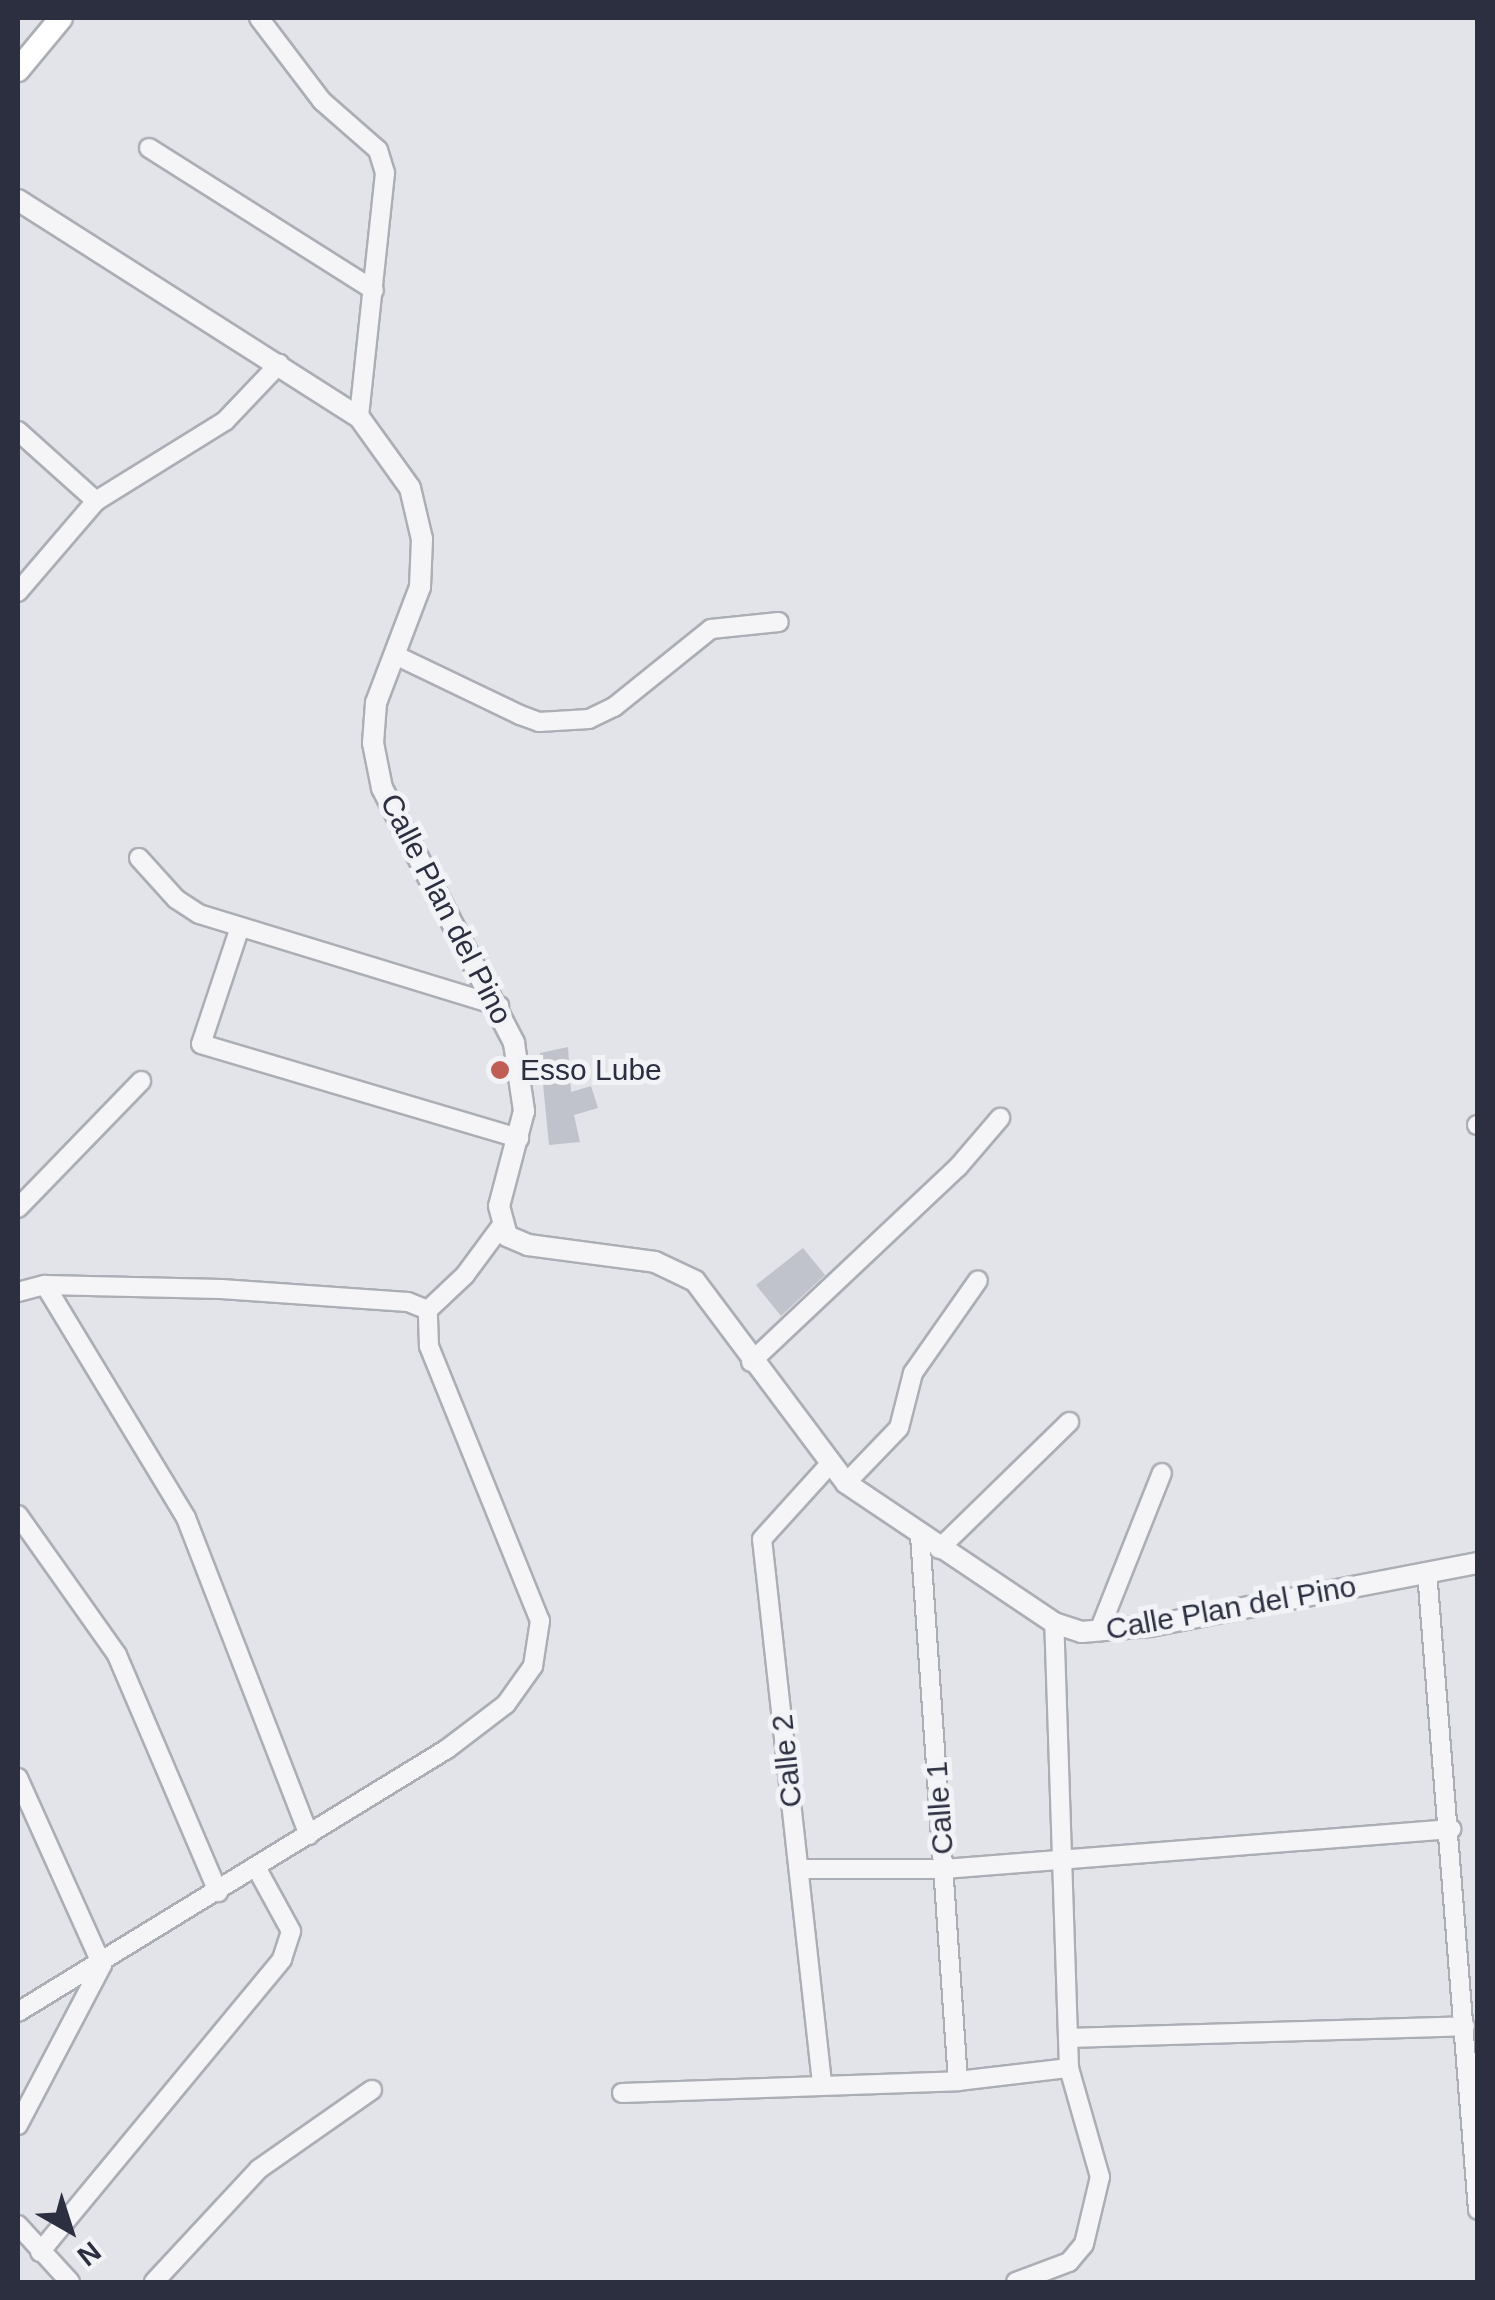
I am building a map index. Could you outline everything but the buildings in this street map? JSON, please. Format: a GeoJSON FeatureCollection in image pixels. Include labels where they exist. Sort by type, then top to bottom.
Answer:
{"type":"FeatureCollection","features":[{"type":"Feature","properties":{"kind":"main road"},"geometry":{"type":"LineString","coordinates":[[18,70],[60,18]]}},
{"type":"Feature","properties":{"kind":"street"},"geometry":{"type":"LineString","coordinates":[[259,18],[322,101],[378,150],[386,173],[360,417]]}},
{"type":"Feature","properties":{"kind":"street"},"geometry":{"type":"LineString","coordinates":[[149,148],[374,290]]}},
{"type":"Feature","properties":{"kind":"street","name":"Calle Plan del Pino"},"geometry":{"type":"LineString","coordinates":[[18,200],[48,224],[360,417],[410,488],[420,520],[420,588],[373,716],[378,774],[499,1006],[523,1084],[519,1138],[500,1206],[502,1224],[516,1243],[674,1269],[713,1299],[751,1362],[846,1483],[1054,1624],[1099,1631],[1478,1563]]}},
{"type":"Feature","properties":{"kind":"street"},"geometry":{"type":"LineString","coordinates":[[18,592],[96,500],[225,421],[280,364]]}},
{"type":"Feature","properties":{"kind":"street"},"geometry":{"type":"LineString","coordinates":[[18,432],[96,500]]}},
{"type":"Feature","properties":{"kind":"street"},"geometry":{"type":"LineString","coordinates":[[395,654],[540,722],[589,720],[712,629],[779,622]]}},
{"type":"Feature","properties":{"kind":"street"},"geometry":{"type":"LineString","coordinates":[[139,858],[176,899],[240,926],[499,1006]]}},
{"type":"Feature","properties":{"kind":"street"},"geometry":{"type":"LineString","coordinates":[[240,926],[201,1044],[519,1138]]}},
{"type":"Feature","properties":{"kind":"street"},"geometry":{"type":"LineString","coordinates":[[18,1208],[141,1081]]}},
{"type":"Feature","properties":{"kind":"street"},"geometry":{"type":"LineString","coordinates":[[751,1362],[958,1167],[1000,1118]]}},
{"type":"Feature","properties":{"kind":"street"},"geometry":{"type":"LineString","coordinates":[[428,1310],[466,1275],[502,1224]]}},
{"type":"Feature","properties":{"kind":"street"},"geometry":{"type":"LineString","coordinates":[[846,1483],[899,1428],[913,1373],[978,1280]]}},
{"type":"Feature","properties":{"kind":"street"},"geometry":{"type":"LineString","coordinates":[[18,1292],[45,1286],[258,1292],[408,1302],[428,1310]]}},
{"type":"Feature","properties":{"kind":"street"},"geometry":{"type":"LineString","coordinates":[[45,1286],[186,1518],[309,1834]]}},
{"type":"Feature","properties":{"kind":"street"},"geometry":{"type":"LineString","coordinates":[[18,2012],[102,1966],[447,1749],[506,1704],[534,1666],[540,1620],[430,1346],[428,1310]]}},
{"type":"Feature","properties":{"kind":"street"},"geometry":{"type":"LineString","coordinates":[[939,1548],[1070,1422]]}},
{"type":"Feature","properties":{"kind":"street","name":"Calle 2"},"geometry":{"type":"LineString","coordinates":[[822,2083],[762,1539],[829,1465]]}},
{"type":"Feature","properties":{"kind":"street"},"geometry":{"type":"LineString","coordinates":[[1099,1631],[1162,1473]]}},
{"type":"Feature","properties":{"kind":"street"},"geometry":{"type":"LineString","coordinates":[[18,1515],[117,1655],[218,1892]]}},
{"type":"Feature","properties":{"kind":"street","name":"Calle 1"},"geometry":{"type":"LineString","coordinates":[[920,1536],[958,2082]]}},
{"type":"Feature","properties":{"kind":"street"},"geometry":{"type":"LineString","coordinates":[[1427,1572],[1451,1829],[1478,2210]]}},
{"type":"Feature","properties":{"kind":"street"},"geometry":{"type":"LineString","coordinates":[[1016,2282],[1068,2262],[1094,2215],[1100,2178],[1069,2068],[1054,1624]]}},
{"type":"Feature","properties":{"kind":"street"},"geometry":{"type":"LineString","coordinates":[[18,1778],[102,1966]]}},
{"type":"Feature","properties":{"kind":"street"},"geometry":{"type":"LineString","coordinates":[[799,1870],[944,1868],[1451,1829]]}},
{"type":"Feature","properties":{"kind":"street"},"geometry":{"type":"LineString","coordinates":[[40,2252],[282,1960],[291,1931],[256,1866]]}},
{"type":"Feature","properties":{"kind":"street"},"geometry":{"type":"LineString","coordinates":[[18,2125],[102,1966]]}},
{"type":"Feature","properties":{"kind":"street"},"geometry":{"type":"LineString","coordinates":[[1068,2038],[1466,2026]]}},
{"type":"Feature","properties":{"kind":"street"},"geometry":{"type":"LineString","coordinates":[[622,2093],[822,2083],[958,2082],[1069,2068]]}},
{"type":"Feature","properties":{"kind":"street"},"geometry":{"type":"LineString","coordinates":[[154,2282],[258,2169],[372,2090]]}},
{"type":"Feature","properties":{"kind":"street"},"geometry":{"type":"LineString","coordinates":[[18,2225],[70,2282]]}},
{"type":"Feature","properties":{"kind":"place","name":"Esso Lube"},"geometry":{"type":"Point","coordinates":[500,1070]}}]}
